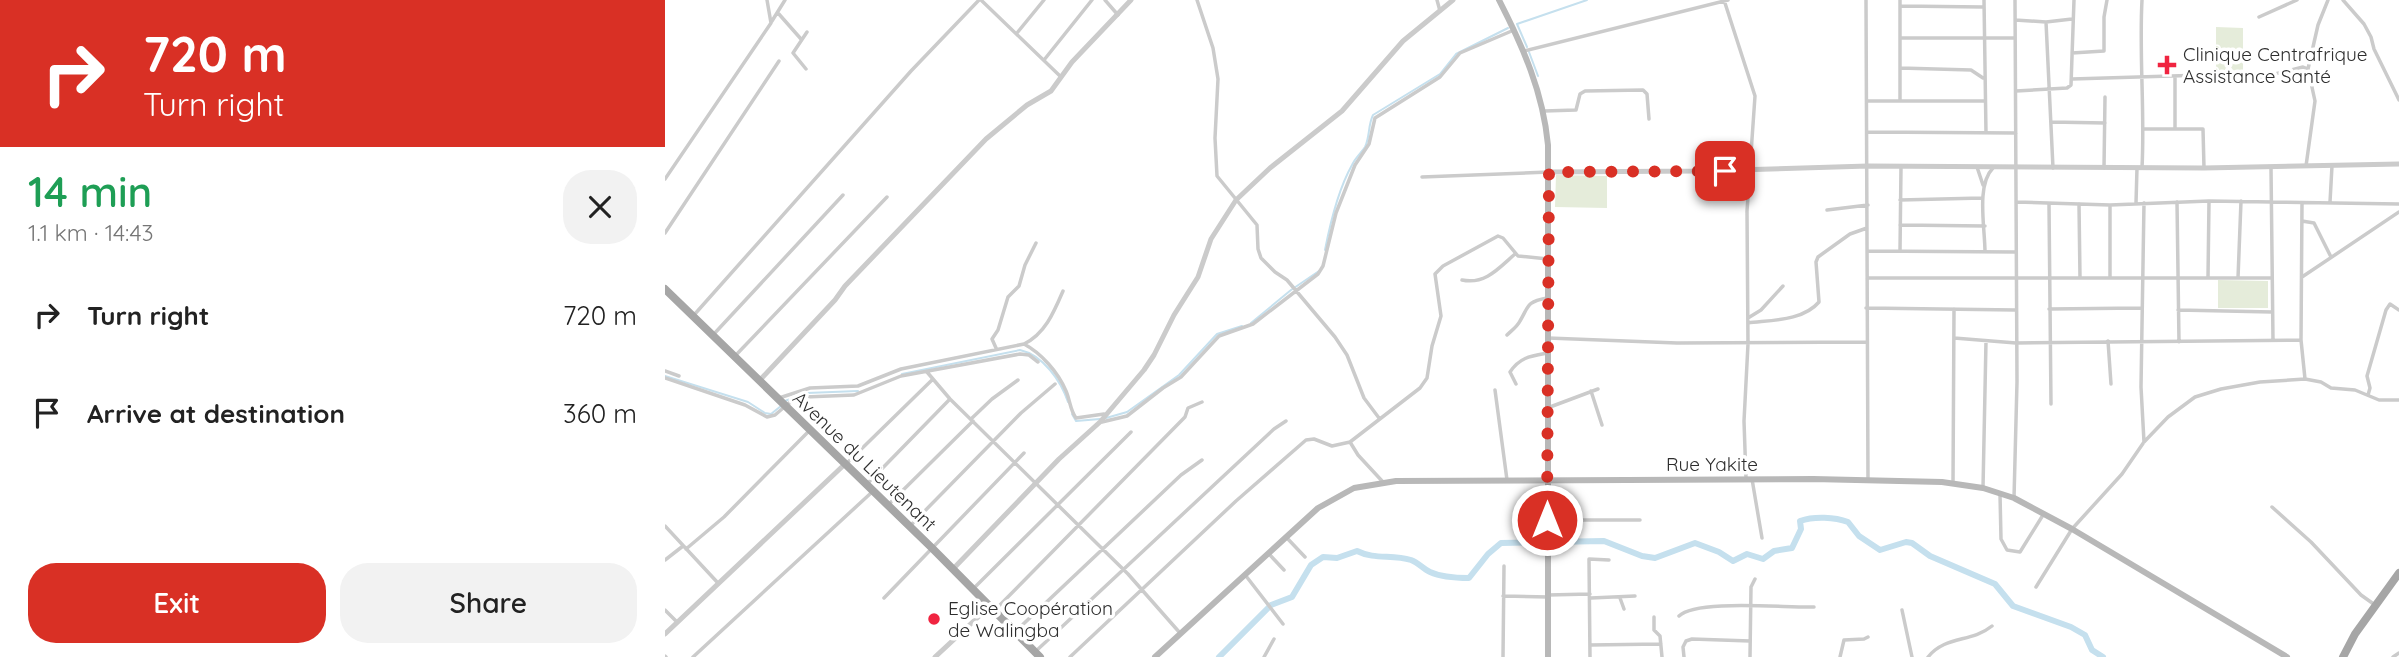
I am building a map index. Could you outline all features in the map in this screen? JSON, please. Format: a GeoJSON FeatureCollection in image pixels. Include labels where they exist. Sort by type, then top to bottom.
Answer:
{"type":"FeatureCollection","features":[{"type":"Feature","properties":{"kind":"main road"},"geometry":{"type":"LineString","coordinates":[[1499,0],[1537,84],[1544,111],[1549,172],[1548,657]]}},
{"type":"Feature","properties":{"kind":"main road","name":"Avenue du Lieutenant"},"geometry":{"type":"LineString","coordinates":[[666,293],[781,401],[1038,654]]}},
{"type":"Feature","properties":{"kind":"main road","name":"Rue Yakite"},"geometry":{"type":"LineString","coordinates":[[1155,657],[1329,500],[1354,488],[1383,482],[1547,479],[1868,480],[1953,483],[1983,488],[2014,498],[2072,529],[2287,657]]}},
{"type":"Feature","properties":{"kind":"main road"},"geometry":{"type":"LineString","coordinates":[[2343,657],[2355,634],[2399,573]]}},
{"type":"Feature","properties":{"kind":"main road"},"geometry":{"type":"LineString","coordinates":[[2337,657],[2355,634]]}},
{"type":"Feature","properties":{"kind":"street"},"geometry":{"type":"LineString","coordinates":[[767,0],[772,21]]}},
{"type":"Feature","properties":{"kind":"street"},"geometry":{"type":"LineString","coordinates":[[665,179],[785,0]]}},
{"type":"Feature","properties":{"kind":"street"},"geometry":{"type":"LineString","coordinates":[[693,316],[911,71],[980,0],[1060,76]]}},
{"type":"Feature","properties":{"kind":"street"},"geometry":{"type":"LineString","coordinates":[[988,6],[993,0]]}},
{"type":"Feature","properties":{"kind":"street"},"geometry":{"type":"LineString","coordinates":[[1017,33],[1044,0]]}},
{"type":"Feature","properties":{"kind":"street"},"geometry":{"type":"LineString","coordinates":[[1044,60],[1092,0]]}},
{"type":"Feature","properties":{"kind":"street"},"geometry":{"type":"LineString","coordinates":[[1105,0],[1118,15]]}},
{"type":"Feature","properties":{"kind":"street"},"geometry":{"type":"LineString","coordinates":[[759,380],[984,141],[1027,105],[1051,91],[1060,76],[1131,0]]}},
{"type":"Feature","properties":{"kind":"street"},"geometry":{"type":"LineString","coordinates":[[1197,0],[1213,48],[1218,79],[1215,138],[1217,173],[1257,226],[1261,258],[1293,289],[1335,337],[1347,355],[1364,397],[1379,418]]}},
{"type":"Feature","properties":{"kind":"street"},"geometry":{"type":"LineString","coordinates":[[1437,0],[1440,11]]}},
{"type":"Feature","properties":{"kind":"street"},"geometry":{"type":"LineString","coordinates":[[953,569],[1102,418],[1154,355],[1174,314],[1199,275],[1211,239],[1236,200],[1342,111],[1403,41],[1453,0]]}},
{"type":"Feature","properties":{"kind":"street"},"geometry":{"type":"LineString","coordinates":[[1524,51],[1725,0],[1755,96],[1747,211],[1748,344],[1744,421],[1749,480],[1762,538]]}},
{"type":"Feature","properties":{"kind":"street"},"geometry":{"type":"LineString","coordinates":[[1867,0],[1868,480]]}},
{"type":"Feature","properties":{"kind":"street"},"geometry":{"type":"LineString","coordinates":[[1900,0],[1900,100]]}},
{"type":"Feature","properties":{"kind":"street"},"geometry":{"type":"LineString","coordinates":[[1984,0],[1986,133]]}},
{"type":"Feature","properties":{"kind":"street"},"geometry":{"type":"LineString","coordinates":[[2014,498],[2017,168],[2015,0]]}},
{"type":"Feature","properties":{"kind":"street"},"geometry":{"type":"LineString","coordinates":[[2017,91],[2067,88],[2072,79],[2074,0]]}},
{"type":"Feature","properties":{"kind":"street"},"geometry":{"type":"LineString","coordinates":[[2072,53],[2104,51],[2107,0]]}},
{"type":"Feature","properties":{"kind":"street"},"geometry":{"type":"LineString","coordinates":[[2136,203],[2144,129],[2142,0]]}},
{"type":"Feature","properties":{"kind":"street"},"geometry":{"type":"LineString","coordinates":[[2259,17],[2297,0]]}},
{"type":"Feature","properties":{"kind":"street"},"geometry":{"type":"LineString","coordinates":[[2306,166],[2315,101],[2308,69],[2318,25],[2328,0]]}},
{"type":"Feature","properties":{"kind":"street"},"geometry":{"type":"LineString","coordinates":[[2343,0],[2364,24],[2399,100]]}},
{"type":"Feature","properties":{"kind":"street"},"geometry":{"type":"LineString","coordinates":[[1900,6],[1983,8]]}},
{"type":"Feature","properties":{"kind":"street"},"geometry":{"type":"LineString","coordinates":[[778,13],[801,39]]}},
{"type":"Feature","properties":{"kind":"street"},"geometry":{"type":"LineString","coordinates":[[2015,20],[2046,22],[2072,19]]}},
{"type":"Feature","properties":{"kind":"street"},"geometry":{"type":"LineString","coordinates":[[2046,22],[2053,168]]}},
{"type":"Feature","properties":{"kind":"street"},"geometry":{"type":"LineString","coordinates":[[1024,344],[1037,352],[1059,380],[1076,418],[1127,416],[1185,374],[1219,335],[1252,324],[1293,289],[1318,274],[1324,266],[1336,214],[1355,165],[1369,144],[1375,118],[1440,77],[1460,53],[1514,30]]}},
{"type":"Feature","properties":{"kind":"street"},"geometry":{"type":"LineString","coordinates":[[806,69],[793,54],[807,32]]}},
{"type":"Feature","properties":{"kind":"street"},"geometry":{"type":"LineString","coordinates":[[1900,38],[2015,38]]}},
{"type":"Feature","properties":{"kind":"street"},"geometry":{"type":"LineString","coordinates":[[665,233],[779,61]]}},
{"type":"Feature","properties":{"kind":"street"},"geometry":{"type":"LineString","coordinates":[[2072,79],[2175,76],[2224,77],[2242,82],[2303,67],[2308,69]]}},
{"type":"Feature","properties":{"kind":"street"},"geometry":{"type":"LineString","coordinates":[[1900,68],[1968,70],[1984,78]]}},
{"type":"Feature","properties":{"kind":"street"},"geometry":{"type":"LineString","coordinates":[[2175,76],[2175,128]]}},
{"type":"Feature","properties":{"kind":"street"},"geometry":{"type":"LineString","coordinates":[[1544,111],[1576,110],[1580,94],[1585,91],[1643,90],[1647,94],[1649,119]]}},
{"type":"Feature","properties":{"kind":"street"},"geometry":{"type":"LineString","coordinates":[[2104,168],[2105,97]]}},
{"type":"Feature","properties":{"kind":"street"},"geometry":{"type":"LineString","coordinates":[[1867,101],[1985,100]]}},
{"type":"Feature","properties":{"kind":"street"},"geometry":{"type":"LineString","coordinates":[[2052,122],[2105,123]]}},
{"type":"Feature","properties":{"kind":"street"},"geometry":{"type":"LineString","coordinates":[[2144,129],[2203,129],[2204,168]]}},
{"type":"Feature","properties":{"kind":"street"},"geometry":{"type":"LineString","coordinates":[[1867,132],[2016,134]]}},
{"type":"Feature","properties":{"kind":"street"},"geometry":{"type":"LineString","coordinates":[[1422,177],[1868,166],[2204,168],[2399,164]]}},
{"type":"Feature","properties":{"kind":"street"},"geometry":{"type":"LineString","coordinates":[[2330,202],[2332,166]]}},
{"type":"Feature","properties":{"kind":"street"},"geometry":{"type":"LineString","coordinates":[[1900,251],[1901,167]]}},
{"type":"Feature","properties":{"kind":"street"},"geometry":{"type":"LineString","coordinates":[[1977,167],[1984,187]]}},
{"type":"Feature","properties":{"kind":"street"},"geometry":{"type":"LineString","coordinates":[[1985,252],[1984,187],[1987,174],[1993,167]]}},
{"type":"Feature","properties":{"kind":"street"},"geometry":{"type":"LineString","coordinates":[[2271,167],[2273,340]]}},
{"type":"Feature","properties":{"kind":"street"},"geometry":{"type":"LineString","coordinates":[[712,335],[843,195]]}},
{"type":"Feature","properties":{"kind":"street"},"geometry":{"type":"LineString","coordinates":[[734,357],[887,197]]}},
{"type":"Feature","properties":{"kind":"street"},"geometry":{"type":"LineString","coordinates":[[1901,200],[1983,198]]}},
{"type":"Feature","properties":{"kind":"street"},"geometry":{"type":"LineString","coordinates":[[2016,202],[2111,205],[2209,201],[2399,204]]}},
{"type":"Feature","properties":{"kind":"street"},"geometry":{"type":"LineString","coordinates":[[2209,201],[2209,278]]}},
{"type":"Feature","properties":{"kind":"street"},"geometry":{"type":"LineString","coordinates":[[2238,278],[2241,201]]}},
{"type":"Feature","properties":{"kind":"street"},"geometry":{"type":"LineString","coordinates":[[2177,202],[2179,342]]}},
{"type":"Feature","properties":{"kind":"street"},"geometry":{"type":"LineString","coordinates":[[2302,202],[2301,340],[2305,379]]}},
{"type":"Feature","properties":{"kind":"street"},"geometry":{"type":"LineString","coordinates":[[2144,203],[2144,442]]}},
{"type":"Feature","properties":{"kind":"street"},"geometry":{"type":"LineString","coordinates":[[2049,204],[2051,404]]}},
{"type":"Feature","properties":{"kind":"street"},"geometry":{"type":"LineString","coordinates":[[2080,204],[2080,278]]}},
{"type":"Feature","properties":{"kind":"street"},"geometry":{"type":"LineString","coordinates":[[1827,210],[1868,205]]}},
{"type":"Feature","properties":{"kind":"street"},"geometry":{"type":"LineString","coordinates":[[2110,278],[2111,205]]}},
{"type":"Feature","properties":{"kind":"street"},"geometry":{"type":"LineString","coordinates":[[2302,277],[2399,212]]}},
{"type":"Feature","properties":{"kind":"street"},"geometry":{"type":"LineString","coordinates":[[2302,221],[2313,222],[2331,257]]}},
{"type":"Feature","properties":{"kind":"street"},"geometry":{"type":"LineString","coordinates":[[1900,225],[1985,226]]}},
{"type":"Feature","properties":{"kind":"street"},"geometry":{"type":"LineString","coordinates":[[1748,321],[1793,317],[1815,307],[1819,302],[1815,262],[1818,257],[1850,234],[1867,228]]}},
{"type":"Feature","properties":{"kind":"street"},"geometry":{"type":"LineString","coordinates":[[1070,657],[1306,440],[1314,439],[1332,446],[1350,442],[1426,382],[1432,346],[1441,316],[1435,280],[1438,270],[1498,236],[1503,238],[1515,254],[1523,258],[1548,259]]}},
{"type":"Feature","properties":{"kind":"street"},"geometry":{"type":"LineString","coordinates":[[997,348],[992,339],[999,330],[1007,299],[1019,286],[1025,265],[1036,243]]}},
{"type":"Feature","properties":{"kind":"street"},"geometry":{"type":"LineString","coordinates":[[1867,251],[2015,252]]}},
{"type":"Feature","properties":{"kind":"street"},"geometry":{"type":"LineString","coordinates":[[1462,280],[1483,280],[1515,254]]}},
{"type":"Feature","properties":{"kind":"street"},"geometry":{"type":"LineString","coordinates":[[1867,278],[2271,278]]}},
{"type":"Feature","properties":{"kind":"street"},"geometry":{"type":"LineString","coordinates":[[1748,321],[1783,286]]}},
{"type":"Feature","properties":{"kind":"street"},"geometry":{"type":"LineString","coordinates":[[665,378],[745,405],[762,416],[775,415],[781,401],[810,388],[857,386],[901,369],[1024,344],[1037,336],[1046,325],[1063,291]]}},
{"type":"Feature","properties":{"kind":"street"},"geometry":{"type":"LineString","coordinates":[[1507,335],[1520,323],[1527,306],[1534,301],[1548,298]]}},
{"type":"Feature","properties":{"kind":"street"},"geometry":{"type":"LineString","coordinates":[[2368,396],[2370,388],[2367,376],[2386,310],[2390,304],[2399,310]]}},
{"type":"Feature","properties":{"kind":"street"},"geometry":{"type":"LineString","coordinates":[[1867,307],[2015,310]]}},
{"type":"Feature","properties":{"kind":"street"},"geometry":{"type":"LineString","coordinates":[[2049,309],[2142,308]]}},
{"type":"Feature","properties":{"kind":"street"},"geometry":{"type":"LineString","coordinates":[[1953,483],[1954,309]]}},
{"type":"Feature","properties":{"kind":"street"},"geometry":{"type":"LineString","coordinates":[[2178,310],[2272,312]]}},
{"type":"Feature","properties":{"kind":"street"},"geometry":{"type":"LineString","coordinates":[[1548,338],[1664,343],[1866,342]]}},
{"type":"Feature","properties":{"kind":"street"},"geometry":{"type":"LineString","coordinates":[[1954,338],[2016,342],[2301,340]]}},
{"type":"Feature","properties":{"kind":"street"},"geometry":{"type":"LineString","coordinates":[[1983,488],[1986,341]]}},
{"type":"Feature","properties":{"kind":"street"},"geometry":{"type":"LineString","coordinates":[[2108,341],[2111,384]]}},
{"type":"Feature","properties":{"kind":"street"},"geometry":{"type":"LineString","coordinates":[[1516,384],[1510,372],[1516,363],[1525,357],[1548,353]]}},
{"type":"Feature","properties":{"kind":"street"},"geometry":{"type":"LineString","coordinates":[[781,401],[861,394],[901,376],[1020,354],[1029,355],[1038,362]]}},
{"type":"Feature","properties":{"kind":"street"},"geometry":{"type":"LineString","coordinates":[[665,371],[679,376]]}},
{"type":"Feature","properties":{"kind":"street"},"geometry":{"type":"LineString","coordinates":[[927,372],[950,399],[1122,569],[1180,633]]}},
{"type":"Feature","properties":{"kind":"street"},"geometry":{"type":"LineString","coordinates":[[665,634],[933,379]]}},
{"type":"Feature","properties":{"kind":"street"},"geometry":{"type":"LineString","coordinates":[[2036,587],[2072,529],[2122,474],[2144,442],[2168,416],[2195,397],[2211,391],[2260,382],[2305,379],[2321,382],[2331,388],[2355,390],[2381,401],[2399,400]]}},
{"type":"Feature","properties":{"kind":"street"},"geometry":{"type":"LineString","coordinates":[[888,506],[992,399],[1018,380]]}},
{"type":"Feature","properties":{"kind":"street"},"geometry":{"type":"LineString","coordinates":[[909,527],[1020,413],[1055,384]]}},
{"type":"Feature","properties":{"kind":"street"},"geometry":{"type":"LineString","coordinates":[[1548,408],[1598,389]]}},
{"type":"Feature","properties":{"kind":"street"},"geometry":{"type":"LineString","coordinates":[[1495,390],[1507,480]]}},
{"type":"Feature","properties":{"kind":"street"},"geometry":{"type":"LineString","coordinates":[[1591,391],[1602,425]]}},
{"type":"Feature","properties":{"kind":"street"},"geometry":{"type":"LineString","coordinates":[[866,485],[950,399]]}},
{"type":"Feature","properties":{"kind":"street"},"geometry":{"type":"LineString","coordinates":[[935,657],[993,608],[1185,417],[1188,408],[1202,402]]}},
{"type":"Feature","properties":{"kind":"street"},"geometry":{"type":"LineString","coordinates":[[1038,654],[1122,569],[1274,429],[1286,421]]}},
{"type":"Feature","properties":{"kind":"street"},"geometry":{"type":"LineString","coordinates":[[665,560],[724,517],[809,430]]}},
{"type":"Feature","properties":{"kind":"street"},"geometry":{"type":"LineString","coordinates":[[974,589],[1132,432]]}},
{"type":"Feature","properties":{"kind":"street"},"geometry":{"type":"LineString","coordinates":[[1350,442],[1358,455],[1383,482]]}},
{"type":"Feature","properties":{"kind":"street"},"geometry":{"type":"LineString","coordinates":[[884,598],[1024,453]]}},
{"type":"Feature","properties":{"kind":"street"},"geometry":{"type":"LineString","coordinates":[[1016,631],[1181,475],[1202,460]]}},
{"type":"Feature","properties":{"kind":"street"},"geometry":{"type":"LineString","coordinates":[[693,657],[873,491]]}},
{"type":"Feature","properties":{"kind":"street"},"geometry":{"type":"LineString","coordinates":[[2000,493],[2001,539],[2007,550],[2020,552],[2044,514]]}},
{"type":"Feature","properties":{"kind":"street"},"geometry":{"type":"LineString","coordinates":[[2272,507],[2311,542],[2361,595],[2375,605]]}},
{"type":"Feature","properties":{"kind":"street"},"geometry":{"type":"LineString","coordinates":[[1547,520],[1640,520]]}},
{"type":"Feature","properties":{"kind":"street"},"geometry":{"type":"LineString","coordinates":[[665,526],[718,583]]}},
{"type":"Feature","properties":{"kind":"street"},"geometry":{"type":"LineString","coordinates":[[1286,537],[1305,557]]}},
{"type":"Feature","properties":{"kind":"street"},"geometry":{"type":"LineString","coordinates":[[1268,553],[1284,570]]}},
{"type":"Feature","properties":{"kind":"street"},"geometry":{"type":"LineString","coordinates":[[1590,657],[1589,559],[1609,560]]}},
{"type":"Feature","properties":{"kind":"street"},"geometry":{"type":"LineString","coordinates":[[1503,657],[1504,566]]}},
{"type":"Feature","properties":{"kind":"street"},"geometry":{"type":"LineString","coordinates":[[1245,575],[1283,624]]}},
{"type":"Feature","properties":{"kind":"street"},"geometry":{"type":"LineString","coordinates":[[1750,657],[1751,587],[1755,579]]}},
{"type":"Feature","properties":{"kind":"street"},"geometry":{"type":"LineString","coordinates":[[1503,596],[1635,596]]}},
{"type":"Feature","properties":{"kind":"street"},"geometry":{"type":"LineString","coordinates":[[1619,597],[1624,609]]}},
{"type":"Feature","properties":{"kind":"street"},"geometry":{"type":"LineString","coordinates":[[1679,616],[1690,609],[1726,606],[1814,607]]}},
{"type":"Feature","properties":{"kind":"street"},"geometry":{"type":"LineString","coordinates":[[665,610],[677,622]]}},
{"type":"Feature","properties":{"kind":"street"},"geometry":{"type":"LineString","coordinates":[[1902,610],[1912,657]]}},
{"type":"Feature","properties":{"kind":"street"},"geometry":{"type":"LineString","coordinates":[[1654,617],[1654,631],[1660,636],[1662,657]]}},
{"type":"Feature","properties":{"kind":"street"},"geometry":{"type":"LineString","coordinates":[[1928,657],[1939,645],[1973,636],[1991,626]]}},
{"type":"Feature","properties":{"kind":"street"},"geometry":{"type":"LineString","coordinates":[[1840,657],[1843,640],[1868,637]]}},
{"type":"Feature","properties":{"kind":"street"},"geometry":{"type":"LineString","coordinates":[[1264,657],[1274,639]]}},
{"type":"Feature","properties":{"kind":"street"},"geometry":{"type":"LineString","coordinates":[[1684,657],[1682,647],[1686,641],[1692,639],[1750,641]]}},
{"type":"Feature","properties":{"kind":"street"},"geometry":{"type":"LineString","coordinates":[[1590,645],[1661,644]]}},
{"type":"Feature","properties":{"kind":"street"},"geometry":{"type":"LineString","coordinates":[[2393,657],[2399,653]]}},
{"type":"Feature","properties":{"kind":"green space"},"geometry":{"type":"Polygon","coordinates":[[[2216,27],[2243,28],[2243,71],[2216,71],[2216,27]]]}},
{"type":"Feature","properties":{"kind":"green space"},"geometry":{"type":"Polygon","coordinates":[[[1556,175],[1607,176],[1607,208],[1555,207],[1556,175]]]}},
{"type":"Feature","properties":{"kind":"green space"},"geometry":{"type":"Polygon","coordinates":[[[2218,280],[2268,281],[2268,308],[2218,308],[2218,280]]]}},
{"type":"Feature","properties":{"kind":"waterway"},"geometry":{"type":"LineString","coordinates":[[1527,47],[1517,24],[1587,0]]}},
{"type":"Feature","properties":{"kind":"waterway"},"geometry":{"type":"LineString","coordinates":[[1325,250],[1339,195],[1353,162],[1365,147],[1373,115],[1440,74],[1456,54],[1508,28]]}},
{"type":"Feature","properties":{"kind":"waterway"},"geometry":{"type":"LineString","coordinates":[[1529,52],[1538,76]]}},
{"type":"Feature","properties":{"kind":"waterway"},"geometry":{"type":"LineString","coordinates":[[1251,323],[1319,271]]}},
{"type":"Feature","properties":{"kind":"waterway"},"geometry":{"type":"LineString","coordinates":[[1106,418],[1127,412],[1179,375],[1217,334],[1242,326]]}},
{"type":"Feature","properties":{"kind":"waterway"},"geometry":{"type":"LineString","coordinates":[[902,374],[1020,350],[1036,357],[1050,370],[1068,402]]}},
{"type":"Feature","properties":{"kind":"waterway"},"geometry":{"type":"LineString","coordinates":[[665,376],[748,402],[765,413],[771,414],[781,406]]}},
{"type":"Feature","properties":{"kind":"waterway"},"geometry":{"type":"LineString","coordinates":[[785,401],[807,393],[858,391]]}},
{"type":"Feature","properties":{"kind":"waterway"},"geometry":{"type":"LineString","coordinates":[[1072,414],[1076,421],[1100,419]]}},
{"type":"Feature","properties":{"kind":"waterway"},"geometry":{"type":"LineString","coordinates":[[1219,657],[1271,605],[1292,597],[1311,565],[1323,557],[1337,558],[1357,551],[1411,560],[1439,575],[1469,578],[1488,554],[1501,543],[1604,541],[1642,556],[1655,558],[1695,543],[1719,552],[1733,561],[1747,554],[1763,559],[1774,551],[1792,548],[1801,529],[1800,521],[1812,518],[1848,522],[1859,536],[1880,550],[1906,542],[1912,543],[1930,556],[1995,584],[2013,606],[2071,627],[2085,635],[2092,650],[2103,657]]}},
{"type":"Feature","properties":{"kind":"place","name":"Clinique Centrafrique Assistance Santé"},"geometry":{"type":"Point","coordinates":[2167,65]}},
{"type":"Feature","properties":{"kind":"place","name":"Eglise Coopération de Walingba"},"geometry":{"type":"Point","coordinates":[934,619]}},
{"type":"Feature","properties":{"kind":"route"},"geometry":{"type":"LineString","coordinates":[[1547,520],[1549,172],[1725,171]]}}]}
